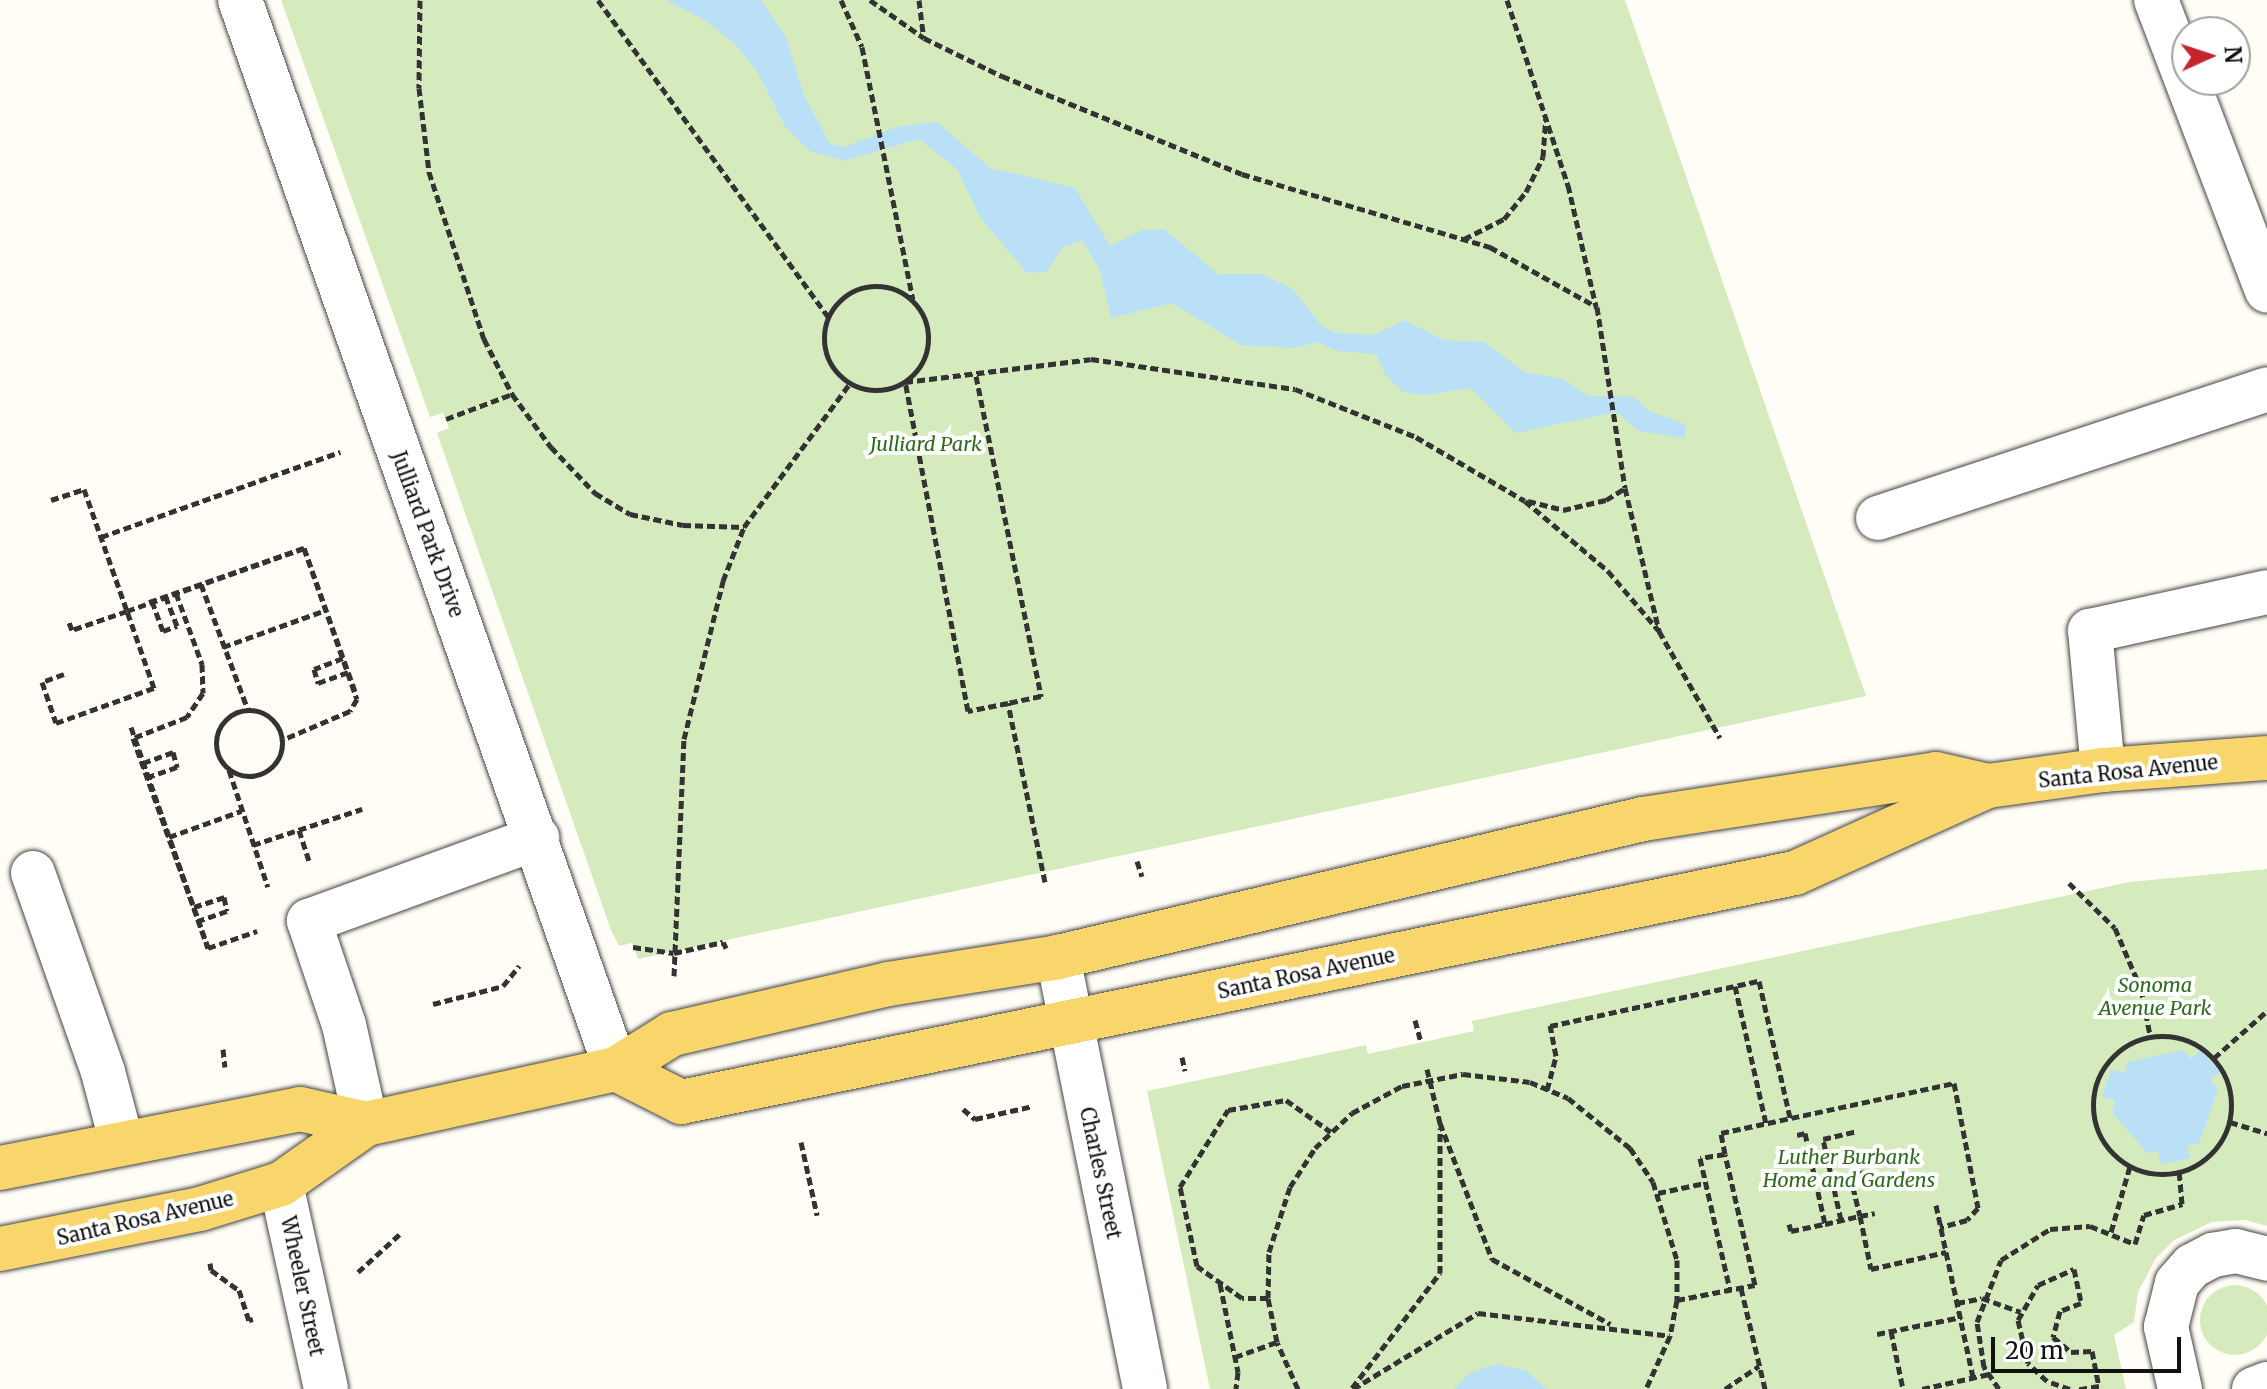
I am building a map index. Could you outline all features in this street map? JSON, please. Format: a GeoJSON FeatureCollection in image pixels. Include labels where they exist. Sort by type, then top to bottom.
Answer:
{"type":"FeatureCollection","features":[{"type":"Feature","properties":{"kind":"main road","name":"Santa Rosa Avenue"},"geometry":{"type":"LineString","coordinates":[[616,1069],[681,1102],[1795,873],[1988,786],[2103,770],[2267,758]]}},
{"type":"Feature","properties":{"kind":"main road","name":"Santa Rosa Avenue"},"geometry":{"type":"LineString","coordinates":[[0,1249],[200,1209],[281,1184],[366,1124],[616,1069],[672,1034],[888,984],[1058,957],[1643,819],[1936,774],[1988,786]]}},
{"type":"Feature","properties":{"kind":"main road","name":"Santa Rosa Avenue"},"geometry":{"type":"LineString","coordinates":[[0,1168],[121,1140],[300,1109],[366,1124]]}},
{"type":"Feature","properties":{"kind":"street","name":"Julliard Park Drive"},"geometry":{"type":"LineString","coordinates":[[240,0],[616,1069]]}},
{"type":"Feature","properties":{"kind":"street"},"geometry":{"type":"LineString","coordinates":[[2156,0],[2267,291]]}},
{"type":"Feature","properties":{"kind":"street"},"geometry":{"type":"LineString","coordinates":[[1878,518],[2267,389]]}},
{"type":"Feature","properties":{"kind":"street"},"geometry":{"type":"LineString","coordinates":[[2103,770],[2090,631],[2267,592]]}},
{"type":"Feature","properties":{"kind":"street"},"geometry":{"type":"LineString","coordinates":[[366,1124],[344,1025],[309,921],[537,838]]}},
{"type":"Feature","properties":{"kind":"street"},"geometry":{"type":"LineString","coordinates":[[33,873],[103,1072],[121,1140]]}},
{"type":"Feature","properties":{"kind":"street","name":"Charles Street"},"geometry":{"type":"LineString","coordinates":[[1058,957],[1145,1389]]}},
{"type":"Feature","properties":{"kind":"street","name":"Wheeler Street"},"geometry":{"type":"LineString","coordinates":[[281,1184],[326,1389]]}},
{"type":"Feature","properties":{"kind":"street"},"geometry":{"type":"LineString","coordinates":[[2180,1389],[2166,1327],[2177,1283],[2192,1266],[2213,1255],[2236,1251],[2267,1259]]}},
{"type":"Feature","properties":{"kind":"street"},"geometry":{"type":"LineString","coordinates":[[2254,1389],[2267,1384]]}},
{"type":"Feature","properties":{"kind":"path"},"geometry":{"type":"LineString","coordinates":[[420,0],[419,88],[429,172],[484,339],[512,394],[551,447],[595,493],[630,514],[683,525],[744,527]]}},
{"type":"Feature","properties":{"kind":"path"},"geometry":{"type":"LineString","coordinates":[[598,0],[828,317]]}},
{"type":"Feature","properties":{"kind":"path"},"geometry":{"type":"LineString","coordinates":[[841,0],[862,47],[894,191],[913,300]]}},
{"type":"Feature","properties":{"kind":"path"},"geometry":{"type":"LineString","coordinates":[[870,0],[924,38],[1002,76],[1242,174],[1490,247],[1597,307]]}},
{"type":"Feature","properties":{"kind":"path"},"geometry":{"type":"LineString","coordinates":[[919,0],[924,38]]}},
{"type":"Feature","properties":{"kind":"path"},"geometry":{"type":"LineString","coordinates":[[1507,0],[1546,113],[1597,307],[1620,462],[1659,631]]}},
{"type":"Feature","properties":{"kind":"path"},"geometry":{"type":"LineString","coordinates":[[1463,239],[1504,219],[1526,192],[1543,157],[1546,113]]}},
{"type":"Feature","properties":{"kind":"path"},"geometry":{"type":"LineString","coordinates":[[905,382],[917,371],[929,343],[922,312],[913,300],[883,285],[866,286],[850,292],[828,317],[825,347],[838,374],[850,383],[878,390],[905,382],[976,376],[1091,359],[1295,389],[1416,437],[1525,501],[1608,571],[1659,631],[1720,738]]}},
{"type":"Feature","properties":{"kind":"path"},"geometry":{"type":"LineString","coordinates":[[905,382],[968,711],[1041,696],[976,376]]}},
{"type":"Feature","properties":{"kind":"path"},"geometry":{"type":"LineString","coordinates":[[674,987],[684,739],[723,581],[744,527],[850,383]]}},
{"type":"Feature","properties":{"kind":"path"},"geometry":{"type":"LineString","coordinates":[[394,438],[512,394]]}},
{"type":"Feature","properties":{"kind":"path"},"geometry":{"type":"LineString","coordinates":[[101,537],[352,448]]}},
{"type":"Feature","properties":{"kind":"path"},"geometry":{"type":"LineString","coordinates":[[1525,501],[1563,510],[1606,500],[1625,488]]}},
{"type":"Feature","properties":{"kind":"path"},"geometry":{"type":"LineString","coordinates":[[51,500],[84,489],[154,688],[56,723],[42,682],[64,674]]}},
{"type":"Feature","properties":{"kind":"path"},"geometry":{"type":"LineString","coordinates":[[166,597],[177,626],[163,631],[151,602],[304,548]]}},
{"type":"Feature","properties":{"kind":"path"},"geometry":{"type":"LineString","coordinates":[[69,622],[72,630],[304,548]]}},
{"type":"Feature","properties":{"kind":"path"},"geometry":{"type":"LineString","coordinates":[[304,548],[356,694]]}},
{"type":"Feature","properties":{"kind":"path"},"geometry":{"type":"LineString","coordinates":[[282,740],[350,711],[356,694],[304,548]]}},
{"type":"Feature","properties":{"kind":"path"},"geometry":{"type":"LineString","coordinates":[[201,584],[248,710]]}},
{"type":"Feature","properties":{"kind":"path"},"geometry":{"type":"LineString","coordinates":[[176,593],[202,664],[203,693],[187,717],[133,738],[198,921]]}},
{"type":"Feature","properties":{"kind":"path"},"geometry":{"type":"LineString","coordinates":[[223,647],[326,610]]}},
{"type":"Feature","properties":{"kind":"path"},"geometry":{"type":"LineString","coordinates":[[343,658],[314,669],[318,683],[348,672]]}},
{"type":"Feature","properties":{"kind":"path"},"geometry":{"type":"LineString","coordinates":[[1008,703],[1045,882]]}},
{"type":"Feature","properties":{"kind":"path"},"geometry":{"type":"LineString","coordinates":[[248,710],[273,721],[282,740],[276,761],[260,774],[229,770],[217,753],[217,731],[232,715],[248,710]]}},
{"type":"Feature","properties":{"kind":"path"},"geometry":{"type":"LineString","coordinates":[[131,727],[208,948],[260,930]]}},
{"type":"Feature","properties":{"kind":"path"},"geometry":{"type":"LineString","coordinates":[[143,763],[173,752],[177,767],[148,777]]}},
{"type":"Feature","properties":{"kind":"path"},"geometry":{"type":"LineString","coordinates":[[253,845],[362,809]]}},
{"type":"Feature","properties":{"kind":"path"},"geometry":{"type":"LineString","coordinates":[[169,837],[241,811]]}},
{"type":"Feature","properties":{"kind":"path"},"geometry":{"type":"LineString","coordinates":[[1137,861],[1142,876]]}},
{"type":"Feature","properties":{"kind":"path"},"geometry":{"type":"LineString","coordinates":[[2069,883],[2115,928],[2141,989],[2150,1035]]}},
{"type":"Feature","properties":{"kind":"path"},"geometry":{"type":"LineString","coordinates":[[194,907],[224,897],[227,911],[198,921]]}},
{"type":"Feature","properties":{"kind":"path"},"geometry":{"type":"LineString","coordinates":[[625,949],[674,953],[723,942],[726,948]]}},
{"type":"Feature","properties":{"kind":"path"},"geometry":{"type":"LineString","coordinates":[[433,1004],[503,986],[517,975],[524,951]]}},
{"type":"Feature","properties":{"kind":"path"},"geometry":{"type":"LineString","coordinates":[[1547,1090],[1556,1056],[1550,1026],[1759,981],[1790,1118]]}},
{"type":"Feature","properties":{"kind":"path"},"geometry":{"type":"LineString","coordinates":[[1735,986],[1766,1124]]}},
{"type":"Feature","properties":{"kind":"path"},"geometry":{"type":"LineString","coordinates":[[2214,1058],[2267,1011]]}},
{"type":"Feature","properties":{"kind":"path"},"geometry":{"type":"LineString","coordinates":[[1415,1020],[1421,1042]]}},
{"type":"Feature","properties":{"kind":"path"},"geometry":{"type":"LineString","coordinates":[[2150,1035],[2182,1038],[2214,1058],[2232,1094],[2230,1122],[2218,1148],[2179,1171],[2147,1173],[2130,1166],[2108,1149],[2092,1106],[2107,1062],[2124,1046],[2150,1035]]}},
{"type":"Feature","properties":{"kind":"path"},"geometry":{"type":"LineString","coordinates":[[1181,1053],[1185,1071]]}},
{"type":"Feature","properties":{"kind":"path"},"geometry":{"type":"LineString","coordinates":[[1427,1069],[1440,1123],[1492,1259],[1614,1327]]}},
{"type":"Feature","properties":{"kind":"path"},"geometry":{"type":"LineString","coordinates":[[1298,1389],[1277,1342],[1268,1298],[1269,1252],[1280,1208],[1301,1167],[1331,1132],[1376,1099],[1429,1078],[1497,1076],[1547,1090],[1601,1120],[1630,1148],[1658,1193],[1677,1260],[1677,1300],[1670,1336],[1646,1389]]}},
{"type":"Feature","properties":{"kind":"path"},"geometry":{"type":"LineString","coordinates":[[1677,1300],[1755,1285],[1721,1133],[1925,1093],[1954,1083],[1977,1196],[1973,1216],[1940,1227]]}},
{"type":"Feature","properties":{"kind":"path"},"geometry":{"type":"LineString","coordinates":[[1268,1298],[1242,1298],[1197,1266],[1180,1187],[1228,1110],[1286,1100],[1331,1132]]}},
{"type":"Feature","properties":{"kind":"path"},"geometry":{"type":"LineString","coordinates":[[963,1109],[975,1119],[1034,1106],[1040,1113]]}},
{"type":"Feature","properties":{"kind":"path"},"geometry":{"type":"LineString","coordinates":[[2230,1122],[2267,1133]]}},
{"type":"Feature","properties":{"kind":"path"},"geometry":{"type":"LineString","coordinates":[[1352,1389],[1440,1273],[1440,1123]]}},
{"type":"Feature","properties":{"kind":"path"},"geometry":{"type":"LineString","coordinates":[[1841,1220],[1823,1139],[1857,1131]]}},
{"type":"Feature","properties":{"kind":"path"},"geometry":{"type":"LineString","coordinates":[[1797,1135],[1805,1133],[1825,1224]]}},
{"type":"Feature","properties":{"kind":"path"},"geometry":{"type":"LineString","coordinates":[[801,1142],[817,1215]]}},
{"type":"Feature","properties":{"kind":"path"},"geometry":{"type":"LineString","coordinates":[[1725,1154],[1700,1158],[1730,1290]]}},
{"type":"Feature","properties":{"kind":"path"},"geometry":{"type":"LineString","coordinates":[[2111,1232],[2130,1166]]}},
{"type":"Feature","properties":{"kind":"path"},"geometry":{"type":"LineString","coordinates":[[1999,1389],[1989,1374],[1978,1343],[1982,1298],[2001,1260],[2024,1241],[2050,1229],[2090,1226],[2135,1244],[2144,1215],[2182,1204],[2179,1171]]}},
{"type":"Feature","properties":{"kind":"path"},"geometry":{"type":"LineString","coordinates":[[1866,1172],[1850,1175],[1871,1269],[1946,1252]]}},
{"type":"Feature","properties":{"kind":"path"},"geometry":{"type":"LineString","coordinates":[[1658,1193],[1705,1183]]}},
{"type":"Feature","properties":{"kind":"path"},"geometry":{"type":"LineString","coordinates":[[1936,1205],[1973,1377]]}},
{"type":"Feature","properties":{"kind":"path"},"geometry":{"type":"LineString","coordinates":[[1789,1224],[1791,1231],[1875,1213]]}},
{"type":"Feature","properties":{"kind":"path"},"geometry":{"type":"LineString","coordinates":[[352,1279],[402,1232]]}},
{"type":"Feature","properties":{"kind":"path"},"geometry":{"type":"LineString","coordinates":[[2070,1389],[2057,1388],[2028,1363],[2018,1336],[2021,1312],[2038,1285],[2074,1269],[2081,1303],[2060,1311],[2053,1337],[2071,1352],[2092,1351],[2099,1386],[2079,1389]]}},
{"type":"Feature","properties":{"kind":"path"},"geometry":{"type":"LineString","coordinates":[[211,1270],[239,1290],[249,1320],[256,1318]]}},
{"type":"Feature","properties":{"kind":"path"},"geometry":{"type":"LineString","coordinates":[[1220,1284],[1235,1357],[1236,1389]]}},
{"type":"Feature","properties":{"kind":"path"},"geometry":{"type":"LineString","coordinates":[[1741,1288],[1765,1389]]}},
{"type":"Feature","properties":{"kind":"path"},"geometry":{"type":"LineString","coordinates":[[1957,1303],[1982,1298],[2021,1312]]}},
{"type":"Feature","properties":{"kind":"path"},"geometry":{"type":"LineString","coordinates":[[1352,1389],[1478,1313],[1670,1336]]}},
{"type":"Feature","properties":{"kind":"path"},"geometry":{"type":"LineString","coordinates":[[1877,1334],[1961,1317]]}},
{"type":"Feature","properties":{"kind":"path"},"geometry":{"type":"LineString","coordinates":[[1891,1331],[1903,1389]]}},
{"type":"Feature","properties":{"kind":"path"},"geometry":{"type":"LineString","coordinates":[[1235,1357],[1277,1342]]}},
{"type":"Feature","properties":{"kind":"path"},"geometry":{"type":"LineString","coordinates":[[1725,1389],[1759,1366]]}},
{"type":"Feature","properties":{"kind":"path"},"geometry":{"type":"LineString","coordinates":[[1922,1389],[1989,1374]]}},
{"type":"Feature","properties":{"kind":"green space","name":"Julliard Park"},"geometry":{"type":"Polygon","coordinates":[[[281,0],[1625,0],[1866,696],[638,959],[632,943],[619,946],[611,930],[437,433],[449,428],[443,413],[430,417],[281,0]]]}},
{"type":"Feature","properties":{"kind":"green space","name":"Luther Burbank Home and Gardens"},"geometry":{"type":"Polygon","coordinates":[[[2267,869],[2267,1226],[2245,1220],[2212,1222],[2174,1240],[2156,1258],[2138,1292],[2134,1322],[2114,1335],[2126,1389],[1210,1389],[1147,1091],[1366,1045],[1368,1054],[1474,1031],[1472,1021],[2130,882],[2267,869]]]}},
{"type":"Feature","properties":{"kind":"green space"},"geometry":{"type":"Polygon","coordinates":[[[2228,1285],[2242,1285],[2264,1300],[2270,1320],[2268,1333],[2260,1345],[2242,1355],[2228,1355],[2206,1340],[2200,1327],[2200,1313],[2215,1291],[2228,1285]]]}},
{"type":"Feature","properties":{"kind":"water"},"geometry":{"type":"Polygon","coordinates":[[[666,0],[761,0],[786,37],[804,95],[830,144],[845,147],[896,127],[937,122],[990,168],[1075,188],[1110,246],[1142,230],[1164,229],[1218,274],[1261,274],[1293,289],[1320,324],[1335,333],[1374,335],[1404,320],[1443,340],[1484,342],[1526,373],[1561,378],[1589,396],[1635,397],[1647,410],[1685,424],[1685,438],[1639,431],[1616,412],[1516,433],[1471,388],[1424,395],[1403,392],[1385,374],[1376,354],[1337,351],[1317,342],[1295,348],[1241,345],[1172,303],[1111,318],[1100,270],[1082,240],[1062,248],[1047,272],[1027,273],[980,217],[957,169],[919,139],[844,161],[810,151],[786,128],[757,71],[736,45],[706,21],[666,0]]]}},
{"type":"Feature","properties":{"kind":"water"},"geometry":{"type":"Polygon","coordinates":[[[2183,1050],[2191,1059],[2201,1050],[2220,1072],[2210,1080],[2218,1089],[2199,1144],[2187,1146],[2190,1158],[2161,1164],[2158,1151],[2147,1153],[2112,1112],[2115,1100],[2102,1097],[2111,1069],[2124,1073],[2128,1062],[2183,1050]]]}},
{"type":"Feature","properties":{"kind":"water"},"geometry":{"type":"Polygon","coordinates":[[[1497,1364],[1525,1370],[1547,1389],[1454,1389],[1470,1373],[1497,1364]]]}},
{"type":"Feature","properties":{"kind":"park label","name":"Sonoma Avenue Park"},"geometry":{"type":"Point","coordinates":[2155,996]}}]}
